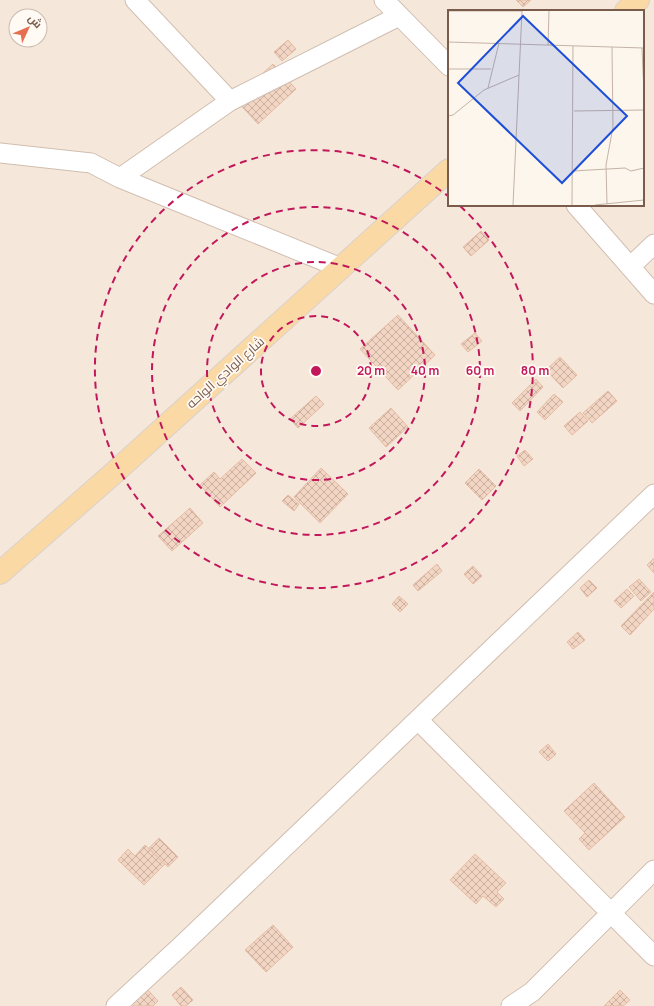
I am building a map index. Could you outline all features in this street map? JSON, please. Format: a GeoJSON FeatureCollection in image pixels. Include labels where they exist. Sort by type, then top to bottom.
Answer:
{"type":"FeatureCollection","features":[{"type":"Feature","properties":{"kind":"main road"},"geometry":{"type":"LineString","coordinates":[[627,10],[638,0]]}},
{"type":"Feature","properties":{"kind":"main road","name":"شارع الوادي الواحه"},"geometry":{"type":"LineString","coordinates":[[0,573],[115,472],[448,171]]}},
{"type":"Feature","properties":{"kind":"street"},"geometry":{"type":"LineString","coordinates":[[134,0],[230,101]]}},
{"type":"Feature","properties":{"kind":"street"},"geometry":{"type":"LineString","coordinates":[[384,0],[448,65]]}},
{"type":"Feature","properties":{"kind":"street"},"geometry":{"type":"LineString","coordinates":[[120,178],[230,101],[399,16]]}},
{"type":"Feature","properties":{"kind":"street"},"geometry":{"type":"LineString","coordinates":[[0,152],[91,163],[120,178],[341,268]]}},
{"type":"Feature","properties":{"kind":"street"},"geometry":{"type":"LineString","coordinates":[[577,206],[654,294]]}},
{"type":"Feature","properties":{"kind":"street"},"geometry":{"type":"LineString","coordinates":[[630,267],[654,244]]}},
{"type":"Feature","properties":{"kind":"street"},"geometry":{"type":"LineString","coordinates":[[117,1006],[186,942],[654,494]]}},
{"type":"Feature","properties":{"kind":"street"},"geometry":{"type":"LineString","coordinates":[[418,720],[654,956]]}},
{"type":"Feature","properties":{"kind":"street"},"geometry":{"type":"LineString","coordinates":[[511,1006],[532,992],[654,870]]}},
{"type":"Feature","properties":{"kind":"shaded area"},"geometry":{"type":"Polygon","coordinates":[[[0,0],[654,0],[654,1006],[0,1006],[0,0]]]}},
{"type":"Feature","properties":{"kind":"building"},"geometry":{"type":"Polygon","coordinates":[[[516,0],[531,0],[523,7],[516,0]]]}},
{"type":"Feature","properties":{"kind":"building"},"geometry":{"type":"Polygon","coordinates":[[[288,40],[296,49],[282,61],[274,52],[288,40]]]}},
{"type":"Feature","properties":{"kind":"building"},"geometry":{"type":"Polygon","coordinates":[[[273,64],[296,89],[258,124],[235,99],[273,64]]]}},
{"type":"Feature","properties":{"kind":"building"},"geometry":{"type":"Polygon","coordinates":[[[481,231],[489,240],[471,256],[463,247],[481,231]]]}},
{"type":"Feature","properties":{"kind":"building"},"geometry":{"type":"Polygon","coordinates":[[[398,315],[435,355],[398,390],[360,349],[398,315]]]}},
{"type":"Feature","properties":{"kind":"building"},"geometry":{"type":"Polygon","coordinates":[[[475,333],[482,341],[468,352],[461,344],[475,333]]]}},
{"type":"Feature","properties":{"kind":"building"},"geometry":{"type":"Polygon","coordinates":[[[560,357],[577,375],[563,388],[546,370],[560,357]]]}},
{"type":"Feature","properties":{"kind":"building"},"geometry":{"type":"Polygon","coordinates":[[[536,379],[543,387],[520,411],[512,403],[536,379]]]}},
{"type":"Feature","properties":{"kind":"building"},"geometry":{"type":"Polygon","coordinates":[[[608,391],[617,401],[592,423],[583,413],[608,391]]]}},
{"type":"Feature","properties":{"kind":"building"},"geometry":{"type":"Polygon","coordinates":[[[554,394],[563,402],[545,420],[537,412],[554,394]]]}},
{"type":"Feature","properties":{"kind":"building"},"geometry":{"type":"Polygon","coordinates":[[[316,396],[324,404],[298,428],[290,419],[316,396]]]}},
{"type":"Feature","properties":{"kind":"building"},"geometry":{"type":"Polygon","coordinates":[[[391,408],[408,427],[386,447],[369,428],[391,408]]]}},
{"type":"Feature","properties":{"kind":"building"},"geometry":{"type":"Polygon","coordinates":[[[580,412],[588,421],[572,435],[564,426],[580,412]]]}},
{"type":"Feature","properties":{"kind":"building"},"geometry":{"type":"Polygon","coordinates":[[[525,450],[533,459],[524,466],[517,456],[525,450]]]}},
{"type":"Feature","properties":{"kind":"building"},"geometry":{"type":"Polygon","coordinates":[[[242,459],[256,473],[220,507],[200,485],[214,472],[220,479],[242,459]]]}},
{"type":"Feature","properties":{"kind":"building"},"geometry":{"type":"Polygon","coordinates":[[[321,468],[348,494],[320,523],[294,497],[321,468]]]}},
{"type":"Feature","properties":{"kind":"building"},"geometry":{"type":"Polygon","coordinates":[[[479,469],[496,486],[482,500],[465,483],[479,469]]]}},
{"type":"Feature","properties":{"kind":"building"},"geometry":{"type":"Polygon","coordinates":[[[288,495],[299,504],[294,511],[282,501],[288,495]]]}},
{"type":"Feature","properties":{"kind":"building"},"geometry":{"type":"Polygon","coordinates":[[[190,508],[203,523],[172,551],[158,536],[190,508]]]}},
{"type":"Feature","properties":{"kind":"building"},"geometry":{"type":"Polygon","coordinates":[[[654,558],[654,573],[647,565],[654,558]]]}},
{"type":"Feature","properties":{"kind":"building"},"geometry":{"type":"Polygon","coordinates":[[[437,564],[442,571],[418,591],[413,585],[437,564]]]}},
{"type":"Feature","properties":{"kind":"building"},"geometry":{"type":"Polygon","coordinates":[[[473,566],[482,576],[473,584],[464,574],[473,566]]]}},
{"type":"Feature","properties":{"kind":"building"},"geometry":{"type":"Polygon","coordinates":[[[639,579],[651,592],[641,601],[629,587],[639,579]]]}},
{"type":"Feature","properties":{"kind":"building"},"geometry":{"type":"Polygon","coordinates":[[[589,580],[597,588],[587,597],[580,588],[589,580]]]}},
{"type":"Feature","properties":{"kind":"building"},"geometry":{"type":"Polygon","coordinates":[[[627,589],[634,596],[621,608],[614,601],[627,589]]]}},
{"type":"Feature","properties":{"kind":"building"},"geometry":{"type":"Polygon","coordinates":[[[654,592],[654,609],[630,635],[621,626],[654,592]]]}},
{"type":"Feature","properties":{"kind":"building"},"geometry":{"type":"Polygon","coordinates":[[[399,596],[408,604],[400,612],[392,604],[399,596]]]}},
{"type":"Feature","properties":{"kind":"building"},"geometry":{"type":"Polygon","coordinates":[[[578,632],[585,640],[573,649],[567,642],[578,632]]]}},
{"type":"Feature","properties":{"kind":"building"},"geometry":{"type":"Polygon","coordinates":[[[548,744],[556,754],[548,761],[539,752],[548,744]]]}},
{"type":"Feature","properties":{"kind":"building"},"geometry":{"type":"Polygon","coordinates":[[[594,783],[625,817],[589,850],[579,839],[585,833],[564,811],[594,783]]]}},
{"type":"Feature","properties":{"kind":"building"},"geometry":{"type":"Polygon","coordinates":[[[159,838],[178,857],[168,867],[149,848],[159,838]]]}},
{"type":"Feature","properties":{"kind":"building"},"geometry":{"type":"Polygon","coordinates":[[[145,845],[165,864],[144,885],[118,860],[128,849],[135,856],[145,845]]]}},
{"type":"Feature","properties":{"kind":"building"},"geometry":{"type":"Polygon","coordinates":[[[475,854],[506,883],[497,892],[504,899],[496,907],[483,896],[476,904],[450,880],[475,854]]]}},
{"type":"Feature","properties":{"kind":"building"},"geometry":{"type":"Polygon","coordinates":[[[273,925],[293,947],[266,972],[245,950],[273,925]]]}},
{"type":"Feature","properties":{"kind":"building"},"geometry":{"type":"Polygon","coordinates":[[[181,987],[193,1000],[186,1006],[181,1006],[172,995],[181,987]]]}},
{"type":"Feature","properties":{"kind":"building"},"geometry":{"type":"Polygon","coordinates":[[[146,988],[158,1001],[153,1006],[134,1006],[131,1003],[146,988]]]}},
{"type":"Feature","properties":{"kind":"building"},"geometry":{"type":"Polygon","coordinates":[[[620,990],[630,1000],[623,1006],[604,1006],[620,990]]]}}]}
